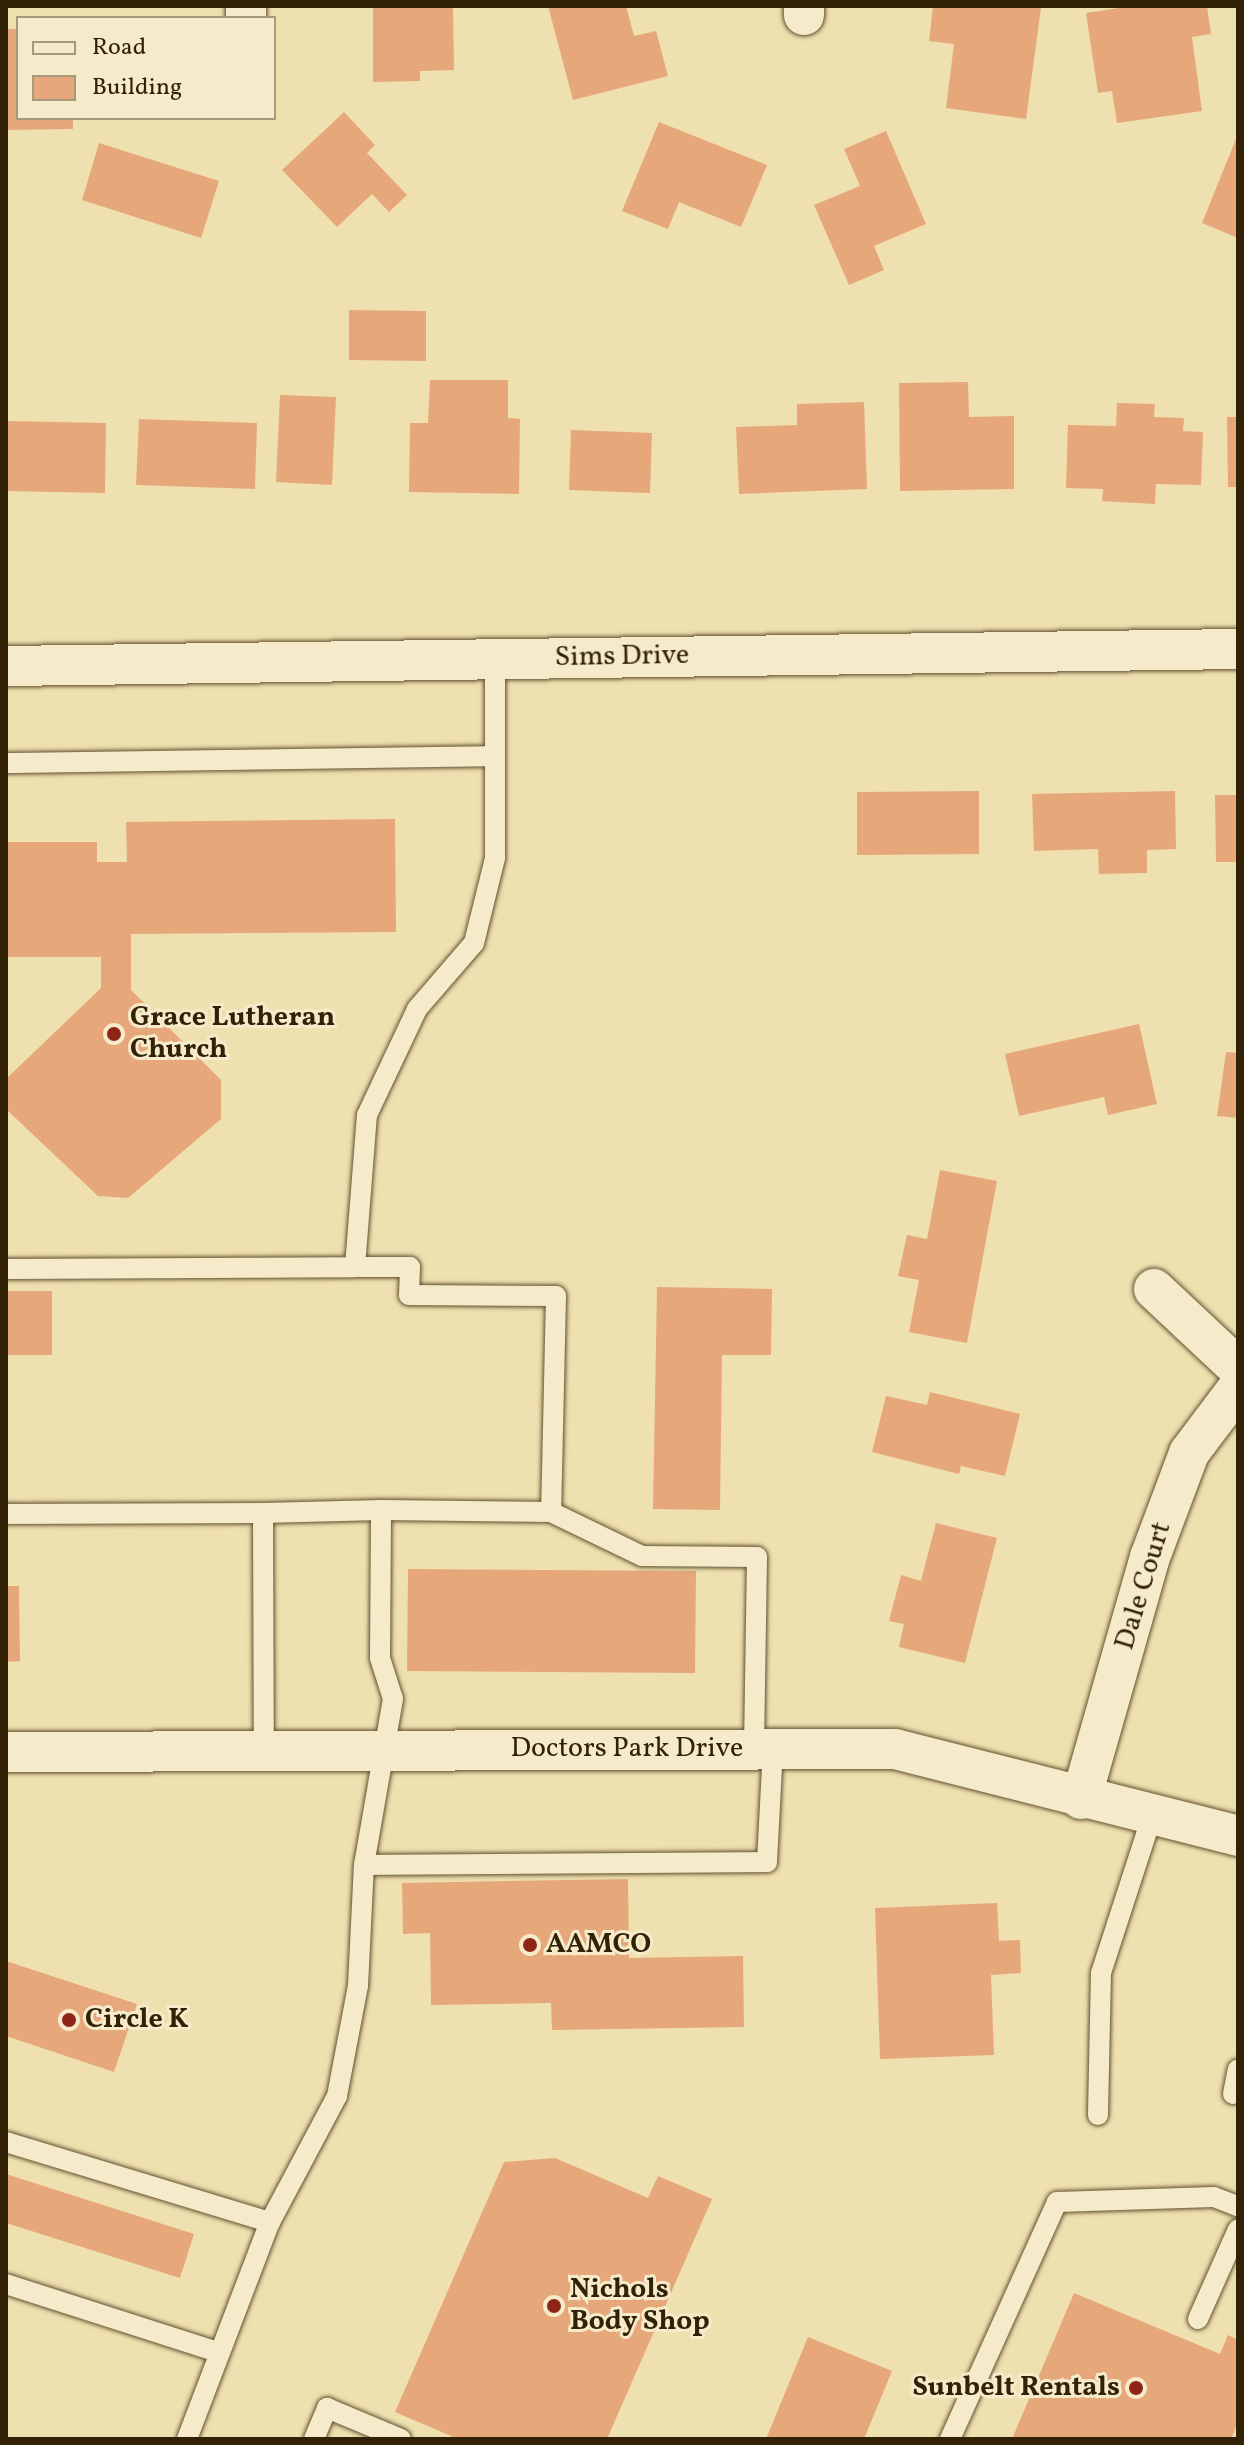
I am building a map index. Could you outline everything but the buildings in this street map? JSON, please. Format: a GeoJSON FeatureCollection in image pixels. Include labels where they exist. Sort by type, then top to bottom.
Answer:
{"type":"FeatureCollection","features":[{"type":"Feature","properties":{"kind":"street","name":"Sims Drive"},"geometry":{"type":"LineString","coordinates":[[6,666],[1238,649]]}},
{"type":"Feature","properties":{"kind":"street"},"geometry":{"type":"LineString","coordinates":[[1154,1289],[1238,1368]]}},
{"type":"Feature","properties":{"kind":"street","name":"Dale Court"},"geometry":{"type":"LineString","coordinates":[[1081,1799],[1150,1557],[1189,1453],[1238,1388]]}},
{"type":"Feature","properties":{"kind":"street","name":"Doctors Park Drive"},"geometry":{"type":"LineString","coordinates":[[6,1752],[895,1749],[1081,1799],[1238,1836]]}},
{"type":"Feature","properties":{"kind":"lane"},"geometry":{"type":"LineString","coordinates":[[355,1267],[367,1115],[417,1009],[474,943],[495,858],[495,659]]}},
{"type":"Feature","properties":{"kind":"lane"},"geometry":{"type":"LineString","coordinates":[[6,763],[495,756]]}},
{"type":"Feature","properties":{"kind":"lane"},"geometry":{"type":"LineString","coordinates":[[6,1269],[410,1267],[409,1295],[556,1296],[551,1512]]}},
{"type":"Feature","properties":{"kind":"lane"},"geometry":{"type":"LineString","coordinates":[[187,2439],[270,2222],[337,2096],[358,1986],[364,1865],[393,1699],[380,1658],[381,1510]]}},
{"type":"Feature","properties":{"kind":"lane"},"geometry":{"type":"LineString","coordinates":[[6,1514],[381,1510],[551,1512],[642,1556],[757,1557],[767,1862],[364,1865]]}},
{"type":"Feature","properties":{"kind":"lane"},"geometry":{"type":"LineString","coordinates":[[263,1513],[264,1749]]}},
{"type":"Feature","properties":{"kind":"lane"},"geometry":{"type":"LineString","coordinates":[[1098,2115],[1101,1973],[1152,1816]]}},
{"type":"Feature","properties":{"kind":"lane"},"geometry":{"type":"LineString","coordinates":[[1233,2094],[1238,2069]]}},
{"type":"Feature","properties":{"kind":"lane"},"geometry":{"type":"LineString","coordinates":[[6,2142],[270,2222]]}},
{"type":"Feature","properties":{"kind":"lane"},"geometry":{"type":"LineString","coordinates":[[950,2439],[1057,2202],[1214,2197],[1238,2206]]}},
{"type":"Feature","properties":{"kind":"lane"},"geometry":{"type":"LineString","coordinates":[[1198,2319],[1238,2229]]}},
{"type":"Feature","properties":{"kind":"lane"},"geometry":{"type":"LineString","coordinates":[[6,2284],[218,2352]]}},
{"type":"Feature","properties":{"kind":"lane"},"geometry":{"type":"LineString","coordinates":[[314,2439],[327,2408],[401,2439]]}},
{"type":"Feature","properties":{"kind":"place","name":"Grace Lutheran Church"},"geometry":{"type":"Point","coordinates":[114,1034]}},
{"type":"Feature","properties":{"kind":"place","name":"AAMCO"},"geometry":{"type":"Point","coordinates":[530,1945]}},
{"type":"Feature","properties":{"kind":"place","name":"Circle K"},"geometry":{"type":"Point","coordinates":[69,2020]}},
{"type":"Feature","properties":{"kind":"place","name":"Nichols Body Shop"},"geometry":{"type":"Point","coordinates":[554,2306]}},
{"type":"Feature","properties":{"kind":"place","name":"Sunbelt Rentals"},"geometry":{"type":"Point","coordinates":[1136,2388]}}]}
